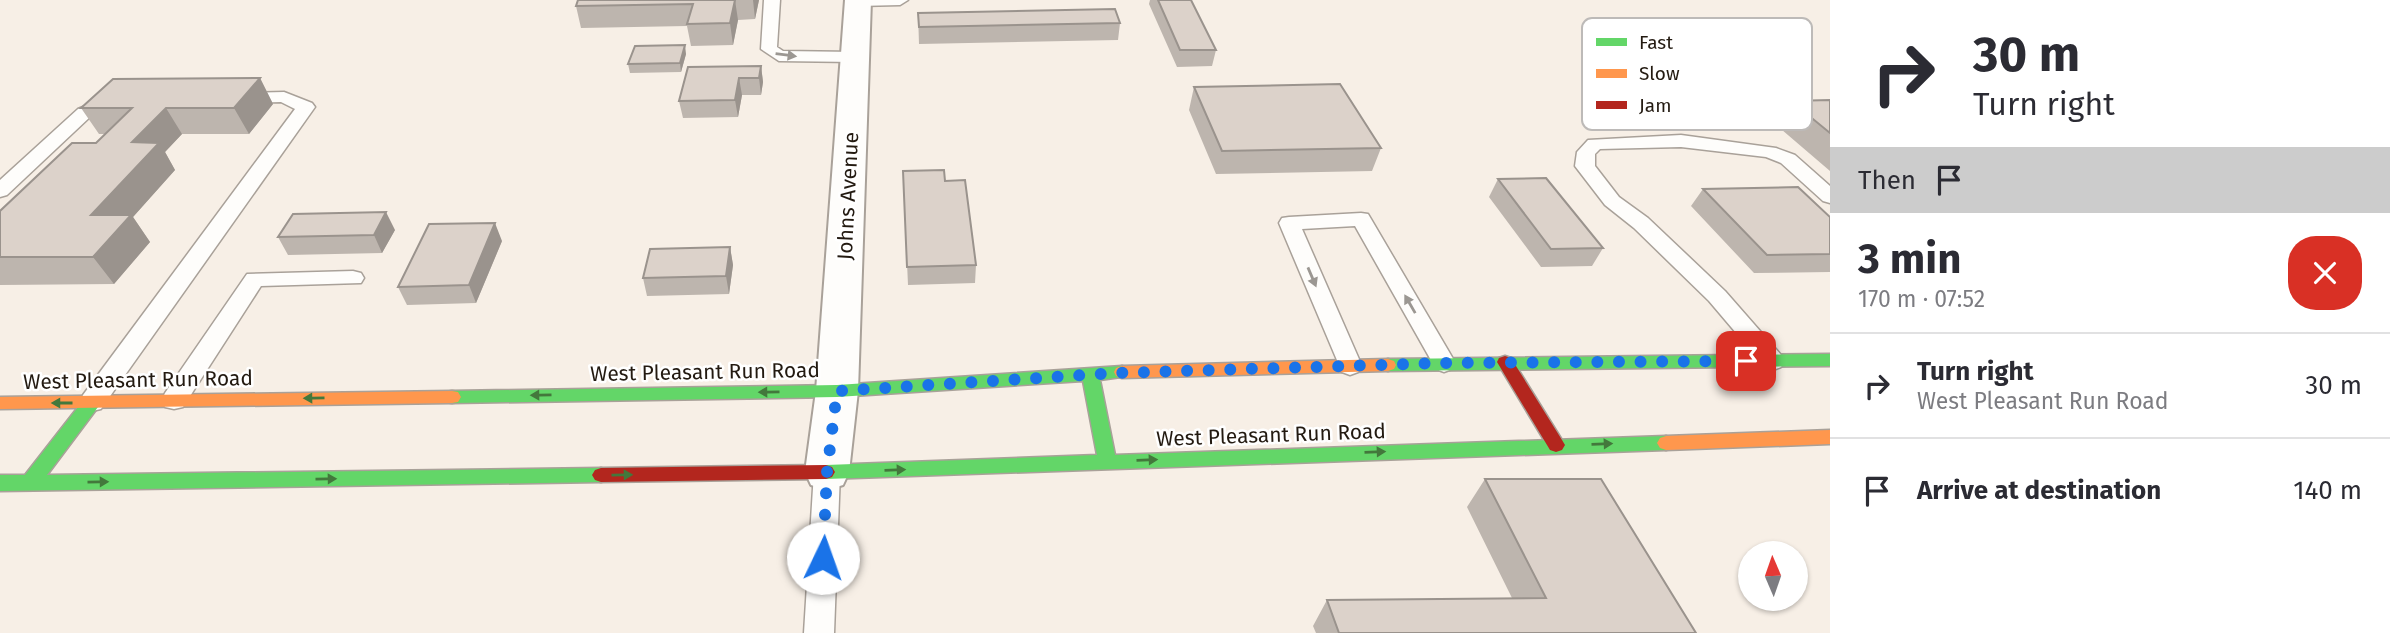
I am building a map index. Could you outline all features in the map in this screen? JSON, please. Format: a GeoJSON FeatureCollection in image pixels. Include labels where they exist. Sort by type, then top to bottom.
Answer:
{"type":"FeatureCollection","features":[{"type":"Feature","properties":{"kind":"main road","name":"West Pleasant Run Road"},"geometry":{"type":"LineString","coordinates":[[0,403],[837,391],[1090,373],[1444,363],[1830,360]]}},
{"type":"Feature","properties":{"kind":"main road"},"geometry":{"type":"LineString","coordinates":[[1505,362],[1556,445]]}},
{"type":"Feature","properties":{"kind":"main road"},"geometry":{"type":"LineString","coordinates":[[1090,373],[1107,462]]}},
{"type":"Feature","properties":{"kind":"main road"},"geometry":{"type":"LineString","coordinates":[[30,483],[92,402]]}},
{"type":"Feature","properties":{"kind":"main road","name":"West Pleasant Run Road"},"geometry":{"type":"LineString","coordinates":[[0,483],[827,472],[1830,437]]}},
{"type":"Feature","properties":{"kind":"street","name":"Johns Avenue"},"geometry":{"type":"LineString","coordinates":[[827,472],[837,391],[858,1]]}},
{"type":"Feature","properties":{"kind":"lane"},"geometry":{"type":"LineString","coordinates":[[772,0],[769,49],[772,52],[779,56],[855,57]]}},
{"type":"Feature","properties":{"kind":"lane"},"geometry":{"type":"LineString","coordinates":[[858,1],[900,0]]}},
{"type":"Feature","properties":{"kind":"lane"},"geometry":{"type":"LineString","coordinates":[[92,402],[306,107],[284,97],[218,98]]}},
{"type":"Feature","properties":{"kind":"lane"},"geometry":{"type":"LineString","coordinates":[[0,191],[84,113],[114,100],[127,100]]}},
{"type":"Feature","properties":{"kind":"lane"},"geometry":{"type":"LineString","coordinates":[[1773,361],[1717,296],[1641,223],[1612,201],[1585,166],[1586,152],[1595,144],[1681,141],[1769,152],[1788,159],[1830,197]]}},
{"type":"Feature","properties":{"kind":"lane"},"geometry":{"type":"LineString","coordinates":[[1350,366],[1289,223],[1361,219],[1444,363]]}},
{"type":"Feature","properties":{"kind":"lane"},"geometry":{"type":"LineString","coordinates":[[174,400],[254,279],[353,278]]}},
{"type":"Feature","properties":{"kind":"lane"},"geometry":{"type":"LineString","coordinates":[[819,633],[827,472]]}},
{"type":"Feature","properties":{"kind":"building"},"geometry":{"type":"Polygon","coordinates":[[[578,0],[735,0],[730,23],[687,24],[693,4],[576,6],[578,0]]]}},
{"type":"Feature","properties":{"kind":"building"},"geometry":{"type":"Polygon","coordinates":[[[1158,0],[1191,0],[1216,50],[1180,50],[1158,0]]]}},
{"type":"Feature","properties":{"kind":"building"},"geometry":{"type":"Polygon","coordinates":[[[1115,9],[1120,23],[919,27],[918,13],[1115,9]]]}},
{"type":"Feature","properties":{"kind":"building"},"geometry":{"type":"Polygon","coordinates":[[[685,45],[680,63],[628,64],[635,46],[685,45]]]}},
{"type":"Feature","properties":{"kind":"building"},"geometry":{"type":"Polygon","coordinates":[[[761,66],[759,78],[739,78],[735,100],[679,101],[688,67],[761,66]]]}},
{"type":"Feature","properties":{"kind":"building"},"geometry":{"type":"Polygon","coordinates":[[[260,78],[234,108],[166,108],[132,142],[159,143],[91,215],[131,215],[93,257],[0,257],[0,211],[72,143],[96,143],[132,108],[81,108],[113,79],[260,78]]]}},
{"type":"Feature","properties":{"kind":"building"},"geometry":{"type":"Polygon","coordinates":[[[1340,84],[1381,148],[1222,151],[1194,87],[1340,84]]]}},
{"type":"Feature","properties":{"kind":"building"},"geometry":{"type":"Polygon","coordinates":[[[1812,100],[1830,100],[1830,133],[1812,118],[1812,100]]]}},
{"type":"Feature","properties":{"kind":"building"},"geometry":{"type":"Polygon","coordinates":[[[944,170],[945,181],[965,180],[976,265],[907,267],[903,171],[944,170]]]}},
{"type":"Feature","properties":{"kind":"building"},"geometry":{"type":"Polygon","coordinates":[[[1546,178],[1603,248],[1551,249],[1498,179],[1546,178]]]}},
{"type":"Feature","properties":{"kind":"building"},"geometry":{"type":"Polygon","coordinates":[[[1798,187],[1830,217],[1830,254],[1767,255],[1703,189],[1798,187]]]}},
{"type":"Feature","properties":{"kind":"building"},"geometry":{"type":"Polygon","coordinates":[[[386,212],[374,235],[278,237],[293,214],[386,212]]]}},
{"type":"Feature","properties":{"kind":"building"},"geometry":{"type":"Polygon","coordinates":[[[495,223],[469,285],[398,287],[429,224],[495,223]]]}},
{"type":"Feature","properties":{"kind":"building"},"geometry":{"type":"Polygon","coordinates":[[[730,247],[726,276],[643,278],[650,249],[730,247]]]}},
{"type":"Feature","properties":{"kind":"building"},"geometry":{"type":"Polygon","coordinates":[[[1485,479],[1601,479],[1696,633],[1339,633],[1327,600],[1546,598],[1485,479]]]}},
{"type":"Feature","properties":{"kind":"traffic: fast"},"geometry":{"type":"LineString","coordinates":[[1388,365],[1830,360]]}},
{"type":"Feature","properties":{"kind":"traffic: fast"},"geometry":{"type":"LineString","coordinates":[[452,397],[837,391],[1122,372]]}},
{"type":"Feature","properties":{"kind":"traffic: fast"},"geometry":{"type":"LineString","coordinates":[[1090,373],[1107,462]]}},
{"type":"Feature","properties":{"kind":"traffic: fast"},"geometry":{"type":"LineString","coordinates":[[30,483],[92,402]]}},
{"type":"Feature","properties":{"kind":"traffic: fast"},"geometry":{"type":"LineString","coordinates":[[826,472],[1666,443]]}},
{"type":"Feature","properties":{"kind":"traffic: fast"},"geometry":{"type":"LineString","coordinates":[[0,483],[601,475]]}},
{"type":"Feature","properties":{"kind":"traffic: slow"},"geometry":{"type":"LineString","coordinates":[[1122,372],[1388,365]]}},
{"type":"Feature","properties":{"kind":"traffic: slow"},"geometry":{"type":"LineString","coordinates":[[0,403],[452,397]]}},
{"type":"Feature","properties":{"kind":"traffic: slow"},"geometry":{"type":"LineString","coordinates":[[1666,443],[1830,437]]}},
{"type":"Feature","properties":{"kind":"traffic: jam"},"geometry":{"type":"LineString","coordinates":[[1505,362],[1556,445]]}},
{"type":"Feature","properties":{"kind":"traffic: jam"},"geometry":{"type":"LineString","coordinates":[[601,475],[826,472]]}},
{"type":"Feature","properties":{"kind":"route"},"geometry":{"type":"LineString","coordinates":[[823,558],[827,472],[837,391],[1090,373],[1444,363],[1746,361]]}}]}
